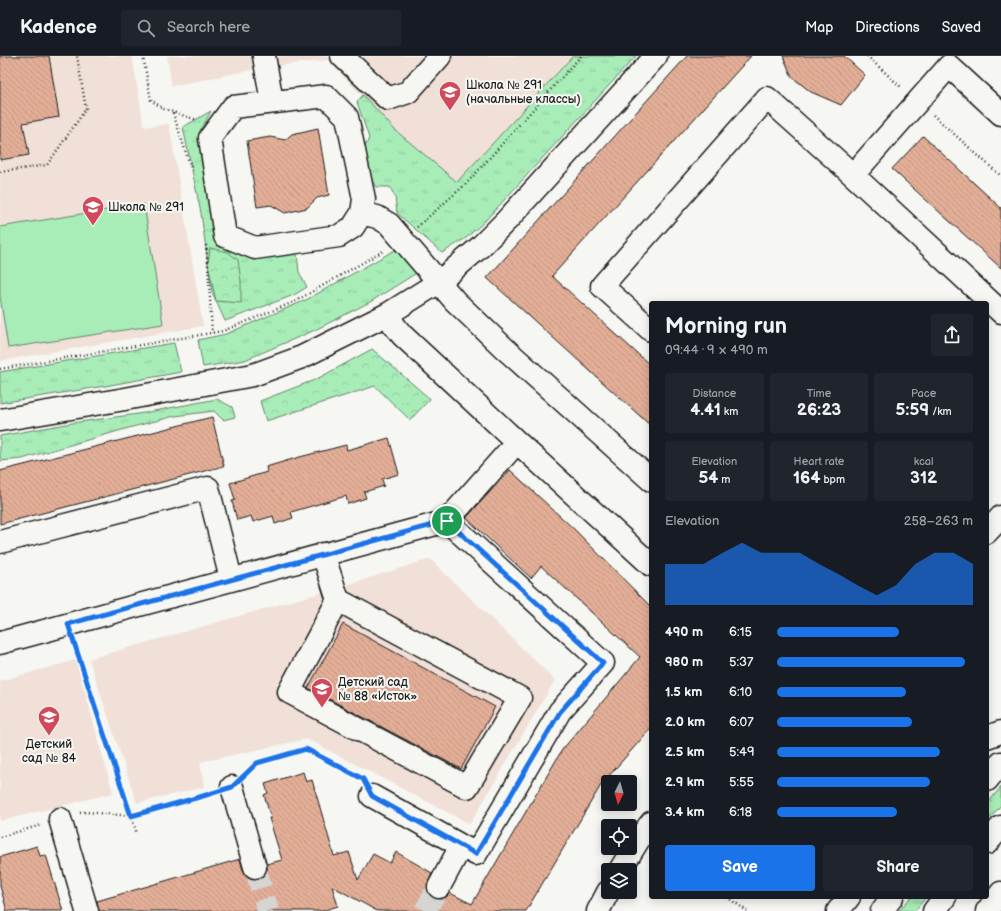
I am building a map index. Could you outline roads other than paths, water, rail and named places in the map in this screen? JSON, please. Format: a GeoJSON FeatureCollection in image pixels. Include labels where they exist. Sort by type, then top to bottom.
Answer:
{"type":"FeatureCollection","features":[{"type":"Feature","properties":{"kind":"street"},"geometry":{"type":"LineString","coordinates":[[264,56],[272,102]]}},
{"type":"Feature","properties":{"kind":"street"},"geometry":{"type":"LineString","coordinates":[[342,56],[388,99],[408,92],[440,56]]}},
{"type":"Feature","properties":{"kind":"street"},"geometry":{"type":"LineString","coordinates":[[0,420],[125,399],[253,375],[302,357],[388,314],[439,282],[480,247],[507,220],[656,56]]}},
{"type":"Feature","properties":{"kind":"street"},"geometry":{"type":"LineString","coordinates":[[853,175],[948,59],[1001,114]]}},
{"type":"Feature","properties":{"kind":"street"},"geometry":{"type":"LineString","coordinates":[[326,96],[347,117],[364,199],[362,213],[353,227],[339,236],[255,248],[225,236],[210,138],[232,107],[272,102],[326,96]]}},
{"type":"Feature","properties":{"kind":"street"},"geometry":{"type":"LineString","coordinates":[[649,328],[602,286],[767,98],[853,175],[1001,312]]}},
{"type":"Feature","properties":{"kind":"street"},"geometry":{"type":"LineString","coordinates":[[362,213],[377,217],[388,224],[455,301],[503,347],[649,478]]}},
{"type":"Feature","properties":{"kind":"street"},"geometry":{"type":"LineString","coordinates":[[388,314],[402,335],[649,563]]}},
{"type":"Feature","properties":{"kind":"street"},"geometry":{"type":"LineString","coordinates":[[0,643],[447,521],[517,442]]}},
{"type":"Feature","properties":{"kind":"street"},"geometry":{"type":"LineString","coordinates":[[0,542],[208,488],[231,579]]}},
{"type":"Feature","properties":{"kind":"street"},"geometry":{"type":"LineString","coordinates":[[989,530],[1001,517]]}},
{"type":"Feature","properties":{"kind":"street"},"geometry":{"type":"LineString","coordinates":[[372,796],[476,854],[560,712],[603,663],[447,521]]}},
{"type":"Feature","properties":{"kind":"street"},"geometry":{"type":"LineString","coordinates":[[323,554],[338,600],[520,698],[467,787],[289,692],[338,600]]}},
{"type":"Feature","properties":{"kind":"street"},"geometry":{"type":"LineString","coordinates":[[989,736],[1001,732]]}},
{"type":"Feature","properties":{"kind":"street"},"geometry":{"type":"LineString","coordinates":[[989,778],[1001,763]]}},
{"type":"Feature","properties":{"kind":"street"},"geometry":{"type":"LineString","coordinates":[[232,787],[255,867]]}},
{"type":"Feature","properties":{"kind":"street"},"geometry":{"type":"LineString","coordinates":[[60,819],[87,911]]}},
{"type":"Feature","properties":{"kind":"street"},"geometry":{"type":"LineString","coordinates":[[624,863],[649,826]]}},
{"type":"Feature","properties":{"kind":"street"},"geometry":{"type":"LineString","coordinates":[[989,841],[1001,827]]}},
{"type":"Feature","properties":{"kind":"street"},"geometry":{"type":"LineString","coordinates":[[439,887],[461,846]]}},
{"type":"Feature","properties":{"kind":"street"},"geometry":{"type":"LineString","coordinates":[[987,911],[1001,893]]}},
{"type":"Feature","properties":{"kind":"street"},"geometry":{"type":"LineString","coordinates":[[598,911],[604,899]]}},
{"type":"Feature","properties":{"kind":"street"},"geometry":{"type":"LineString","coordinates":[[882,911],[891,899]]}},
{"type":"Feature","properties":{"kind":"street"},"geometry":{"type":"LineString","coordinates":[[934,911],[943,899]]}},
{"type":"Feature","properties":{"kind":"tunnel"},"geometry":{"type":"LineString","coordinates":[[255,867],[268,911]]}},
{"type":"Feature","properties":{"kind":"tunnel"},"geometry":{"type":"LineString","coordinates":[[425,911],[439,887]]}},
{"type":"Feature","properties":{"kind":"place","name":"Школа № 291 (начальные классы)"},"geometry":{"type":"Point","coordinates":[450,112]}},
{"type":"Feature","properties":{"kind":"place","name":"Школа № 291"},"geometry":{"type":"Point","coordinates":[93,226]}},
{"type":"Feature","properties":{"kind":"place","name":"Детский сад № 88 «Исток»"},"geometry":{"type":"Point","coordinates":[322,708]}},
{"type":"Feature","properties":{"kind":"place","name":"Детский сад № 84"},"geometry":{"type":"Point","coordinates":[49,736]}}]}
